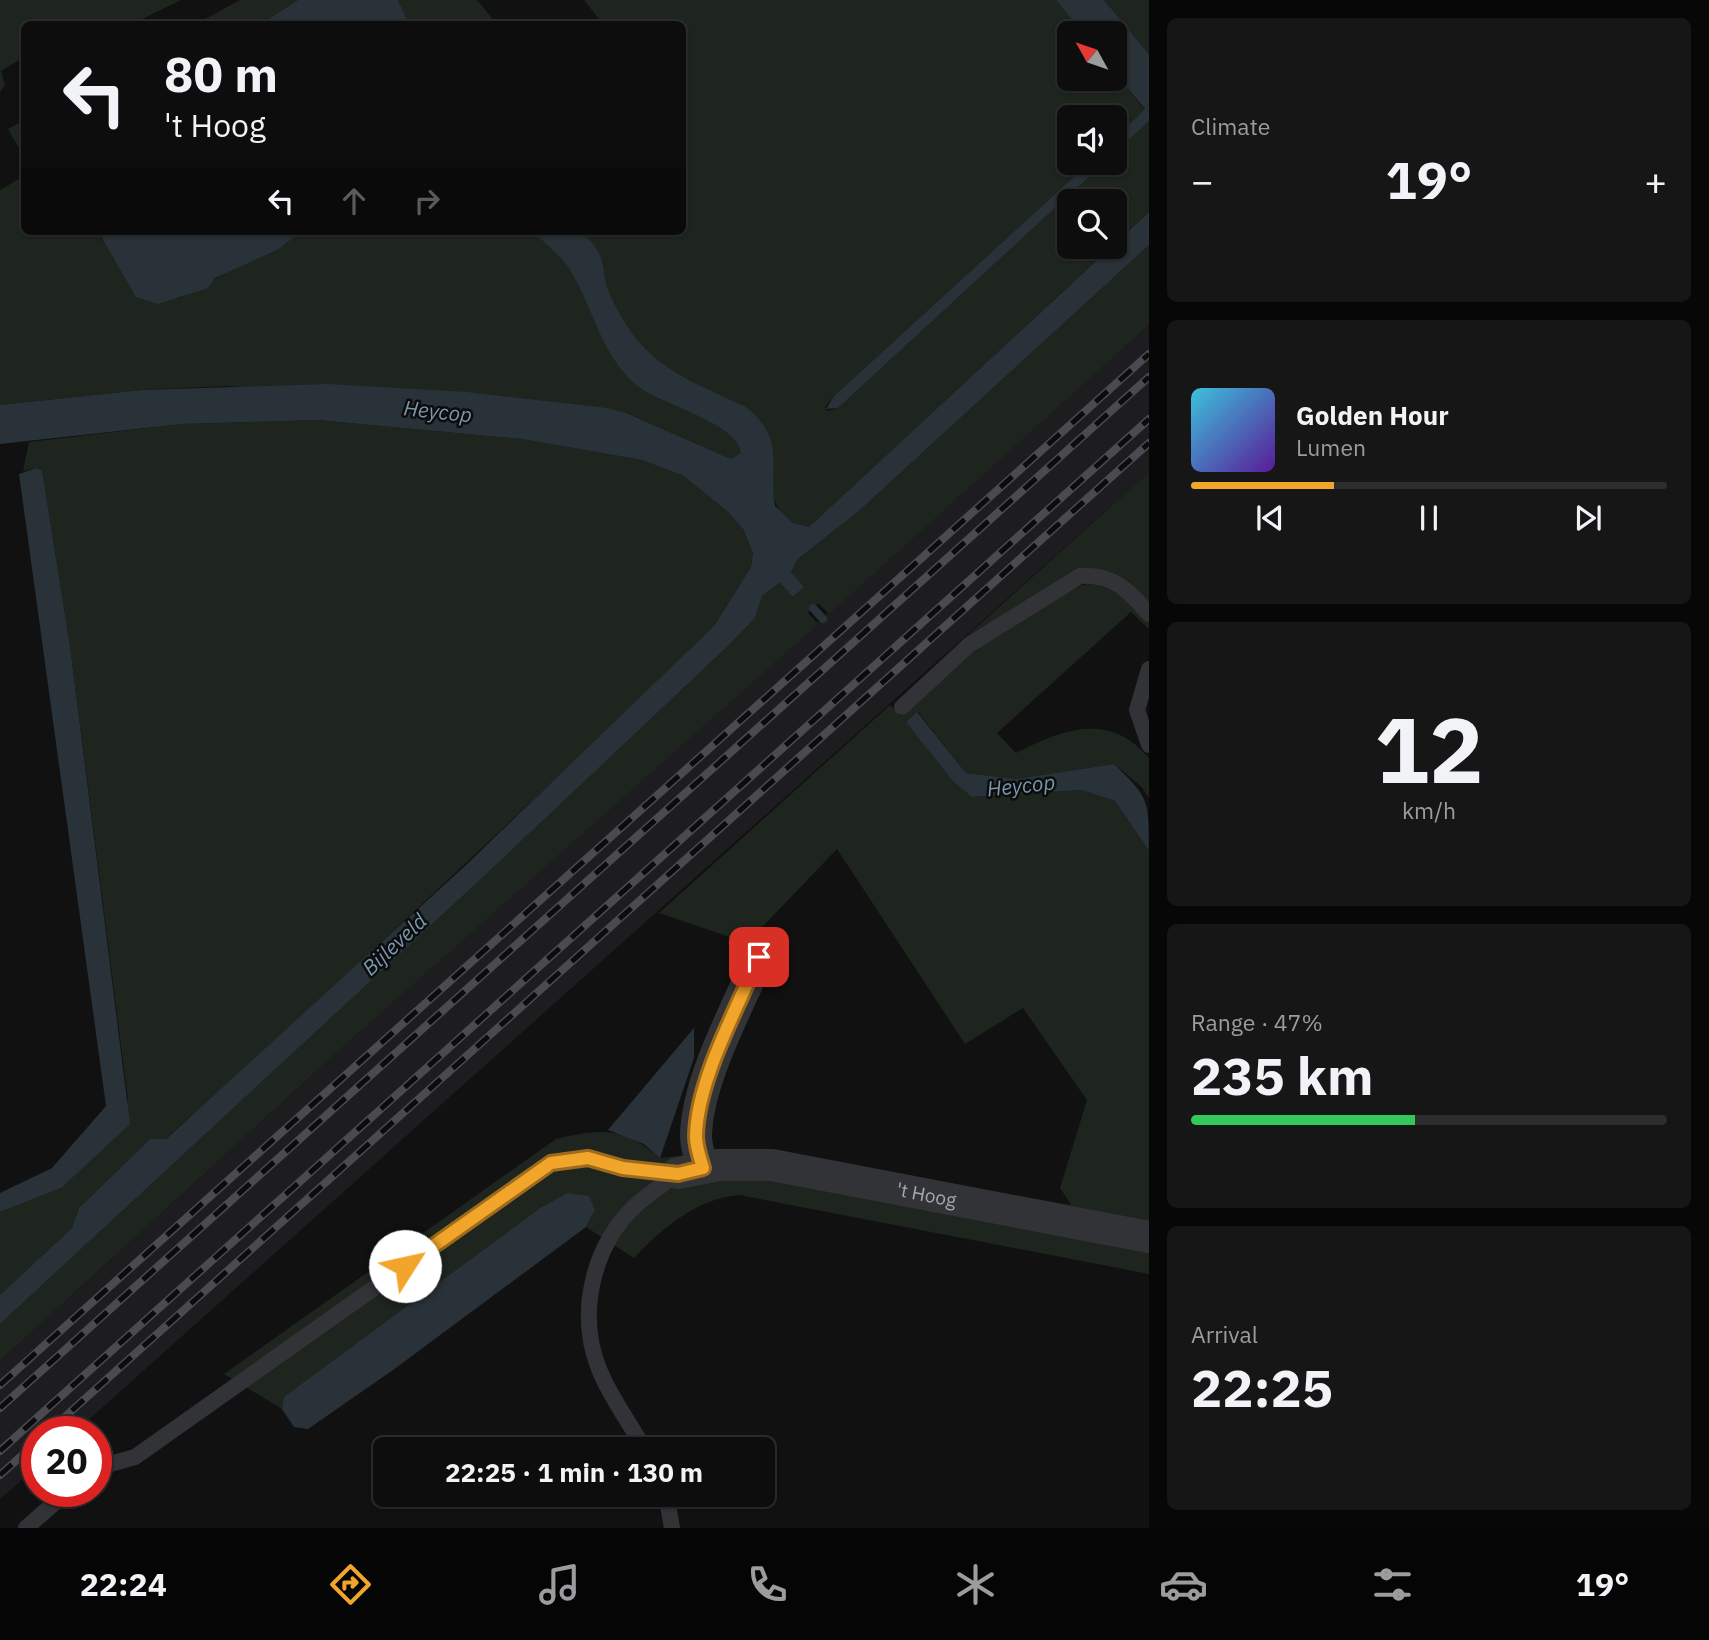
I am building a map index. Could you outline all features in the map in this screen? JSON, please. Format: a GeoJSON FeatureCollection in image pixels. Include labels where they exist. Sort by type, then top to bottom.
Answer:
{"type":"FeatureCollection","features":[{"type":"Feature","properties":{"kind":"street"},"geometry":{"type":"LineString","coordinates":[[690,1171],[698,1114],[713,1066],[759,957]]}},
{"type":"Feature","properties":{"kind":"street","name":"'t Hoog"},"geometry":{"type":"LineString","coordinates":[[690,1171],[772,1165],[1149,1237]]}},
{"type":"Feature","properties":{"kind":"lane"},"geometry":{"type":"LineString","coordinates":[[902,707],[969,645],[1080,576],[1097,575],[1115,580],[1149,614]]}},
{"type":"Feature","properties":{"kind":"lane"},"geometry":{"type":"LineString","coordinates":[[1149,669],[1137,710],[1149,745]]}},
{"type":"Feature","properties":{"kind":"lane"},"geometry":{"type":"LineString","coordinates":[[112,1463],[135,1457],[551,1163],[588,1158],[623,1168],[690,1171]]}},
{"type":"Feature","properties":{"kind":"lane"},"geometry":{"type":"LineString","coordinates":[[637,1437],[599,1369],[588,1320],[592,1283],[604,1247],[634,1207],[690,1171]]}},
{"type":"Feature","properties":{"kind":"lane"},"geometry":{"type":"LineString","coordinates":[[26,1528],[50,1507]]}},
{"type":"Feature","properties":{"kind":"lane"},"geometry":{"type":"LineString","coordinates":[[668,1507],[672,1528]]}},
{"type":"Feature","properties":{"kind":"shaded area"},"geometry":{"type":"Polygon","coordinates":[[[0,0],[181,0],[138,21],[21,21],[21,59],[1,71],[5,85],[0,92],[0,0]]]}},
{"type":"Feature","properties":{"kind":"shaded area"},"geometry":{"type":"Polygon","coordinates":[[[240,0],[298,0],[266,21],[202,21],[240,0]]]}},
{"type":"Feature","properties":{"kind":"shaded area"},"geometry":{"type":"Polygon","coordinates":[[[398,0],[477,0],[494,21],[408,21],[398,0]]]}},
{"type":"Feature","properties":{"kind":"shaded area"},"geometry":{"type":"Polygon","coordinates":[[[584,0],[1056,0],[1073,21],[1057,21],[1057,91],[1127,91],[1127,88],[1145,110],[1127,127],[1127,105],[1057,105],[1057,175],[1076,175],[1061,189],[1057,189],[1057,192],[834,396],[825,407],[827,411],[838,408],[1057,206],[1057,259],[1098,259],[809,527],[796,524],[785,517],[773,494],[731,459],[626,413],[227,386],[142,390],[0,405],[0,190],[21,178],[21,235],[100,235],[102,240],[179,298],[260,255],[279,249],[297,235],[686,235],[686,21],[601,21],[584,0]]]}},
{"type":"Feature","properties":{"kind":"shaded area"},"geometry":{"type":"Polygon","coordinates":[[[1104,0],[1149,0],[1149,54],[1127,28],[1127,21],[1122,21],[1104,0]]]}},
{"type":"Feature","properties":{"kind":"shaded area"},"geometry":{"type":"Polygon","coordinates":[[[1149,121],[1149,212],[1127,232],[1127,189],[1076,189],[1091,175],[1127,175],[1127,142],[1149,121]]]}},
{"type":"Feature","properties":{"kind":"shaded area"},"geometry":{"type":"Polygon","coordinates":[[[21,122],[21,152],[8,129],[21,122]]]}},
{"type":"Feature","properties":{"kind":"shaded area"},"geometry":{"type":"Polygon","coordinates":[[[1149,245],[1149,325],[829,614],[818,603],[808,613],[818,624],[335,1054],[0,1361],[0,1324],[481,879],[728,646],[755,618],[762,596],[781,583],[793,597],[804,587],[791,572],[798,559],[860,510],[1149,245]]]}},
{"type":"Feature","properties":{"kind":"shaded area"},"geometry":{"type":"Polygon","coordinates":[[[1149,325],[1149,472],[93,1416],[21,1416],[21,1481],[0,1499],[0,1361],[335,1054],[1149,325]]]}},
{"type":"Feature","properties":{"kind":"shaded area"},"geometry":{"type":"Polygon","coordinates":[[[318,420],[522,439],[642,460],[684,476],[729,513],[743,529],[753,553],[751,567],[714,626],[622,717],[282,1035],[165,1139],[150,1139],[79,1208],[72,1228],[0,1295],[0,1212],[61,1188],[128,1100],[70,646],[42,470],[36,468],[23,471],[29,442],[182,424],[318,420]]]}},
{"type":"Feature","properties":{"kind":"shaded area"},"geometry":{"type":"Polygon","coordinates":[[[1149,472],[1149,603],[1119,576],[1095,570],[957,645],[1149,472]]]}},
{"type":"Feature","properties":{"kind":"shaded area"},"geometry":{"type":"Polygon","coordinates":[[[1099,583],[1127,600],[1149,623],[1149,629],[1131,612],[997,733],[1016,753],[1068,732],[1102,729],[1118,734],[1134,743],[1149,758],[1149,798],[1142,787],[1114,764],[1016,779],[966,773],[918,712],[906,722],[972,797],[1082,790],[1115,801],[1149,851],[1149,1274],[739,1195],[709,1202],[681,1217],[656,1236],[634,1258],[586,1227],[595,1210],[567,1193],[540,1208],[285,1397],[282,1409],[224,1374],[556,1139],[572,1135],[599,1132],[623,1135],[660,1158],[711,1153],[766,1153],[1071,1205],[1060,1188],[1087,1100],[1023,1008],[965,1044],[837,849],[747,943],[659,913],[890,705],[901,716],[970,653],[1063,595],[1082,585],[1099,583]]]}},
{"type":"Feature","properties":{"kind":"water"},"geometry":{"type":"Polygon","coordinates":[[[298,0],[398,0],[408,21],[266,21],[298,0]]]}},
{"type":"Feature","properties":{"kind":"water"},"geometry":{"type":"Polygon","coordinates":[[[1056,0],[1104,0],[1122,21],[1073,21],[1056,0]]]}},
{"type":"Feature","properties":{"kind":"water"},"geometry":{"type":"Polygon","coordinates":[[[1127,28],[1149,54],[1149,121],[1127,142],[1127,127],[1145,109],[1127,87],[1127,28]]]}},
{"type":"Feature","properties":{"kind":"water"},"geometry":{"type":"Polygon","coordinates":[[[1076,175],[1091,175],[1076,189],[1061,189],[1076,175]]]}},
{"type":"Feature","properties":{"kind":"water"},"geometry":{"type":"Polygon","coordinates":[[[1057,192],[1057,206],[838,408],[826,409],[834,396],[1057,192]]]}},
{"type":"Feature","properties":{"kind":"water","name":"Bijleveld"},"geometry":{"type":"Polygon","coordinates":[[[1149,212],[1149,245],[860,510],[798,559],[791,572],[804,587],[793,597],[780,583],[762,596],[755,618],[728,646],[481,879],[0,1324],[0,1295],[72,1228],[79,1208],[150,1139],[166,1139],[466,865],[714,626],[751,567],[753,553],[743,529],[729,513],[684,476],[642,460],[522,439],[318,420],[182,424],[0,444],[0,405],[142,390],[328,384],[467,392],[607,408],[626,413],[731,459],[741,453],[737,442],[727,432],[636,385],[614,359],[570,270],[537,235],[584,235],[600,256],[607,286],[623,320],[650,354],[683,377],[746,407],[759,419],[771,442],[775,506],[793,523],[809,527],[1098,259],[1127,259],[1127,232],[1149,212]]]}},
{"type":"Feature","properties":{"kind":"water"},"geometry":{"type":"Polygon","coordinates":[[[100,235],[297,235],[279,249],[215,278],[208,288],[158,304],[136,297],[100,235]]]}},
{"type":"Feature","properties":{"kind":"water"},"geometry":{"type":"Polygon","coordinates":[[[36,468],[42,470],[70,646],[130,1124],[61,1188],[0,1212],[0,1193],[52,1168],[106,1106],[19,474],[36,468]]]}},
{"type":"Feature","properties":{"kind":"water"},"geometry":{"type":"Polygon","coordinates":[[[917,712],[966,773],[1016,779],[1114,764],[1145,801],[1149,851],[1115,801],[1082,790],[972,797],[953,781],[906,722],[917,712]]]}},
{"type":"Feature","properties":{"kind":"water"},"geometry":{"type":"Polygon","coordinates":[[[694,1028],[694,1058],[660,1158],[644,1144],[608,1130],[694,1028]]]}},
{"type":"Feature","properties":{"kind":"water"},"geometry":{"type":"Polygon","coordinates":[[[567,1193],[589,1196],[595,1210],[586,1227],[393,1370],[308,1429],[294,1427],[282,1409],[284,1397],[540,1208],[567,1193]]]}},
{"type":"Feature","properties":{"kind":"waterway","name":"Heycop"},"geometry":{"type":"LineString","coordinates":[[813,608],[823,619]]}},
{"type":"Feature","properties":{"kind":"railway"},"geometry":{"type":"LineString","coordinates":[[0,1385],[1149,354]]}},
{"type":"Feature","properties":{"kind":"railway"},"geometry":{"type":"LineString","coordinates":[[0,1408],[1149,377]]}},
{"type":"Feature","properties":{"kind":"railway"},"geometry":{"type":"LineString","coordinates":[[0,1451],[1149,419]]}},
{"type":"Feature","properties":{"kind":"railway"},"geometry":{"type":"LineString","coordinates":[[66,1416],[1149,443]]}},
{"type":"Feature","properties":{"kind":"railway"},"geometry":{"type":"LineString","coordinates":[[0,1475],[21,1456]]}},
{"type":"Feature","properties":{"kind":"route"},"geometry":{"type":"LineString","coordinates":[[405,1266],[551,1163],[588,1158],[623,1168],[678,1174],[703,1168],[696,1139],[698,1114],[713,1066],[759,957]]}}]}
